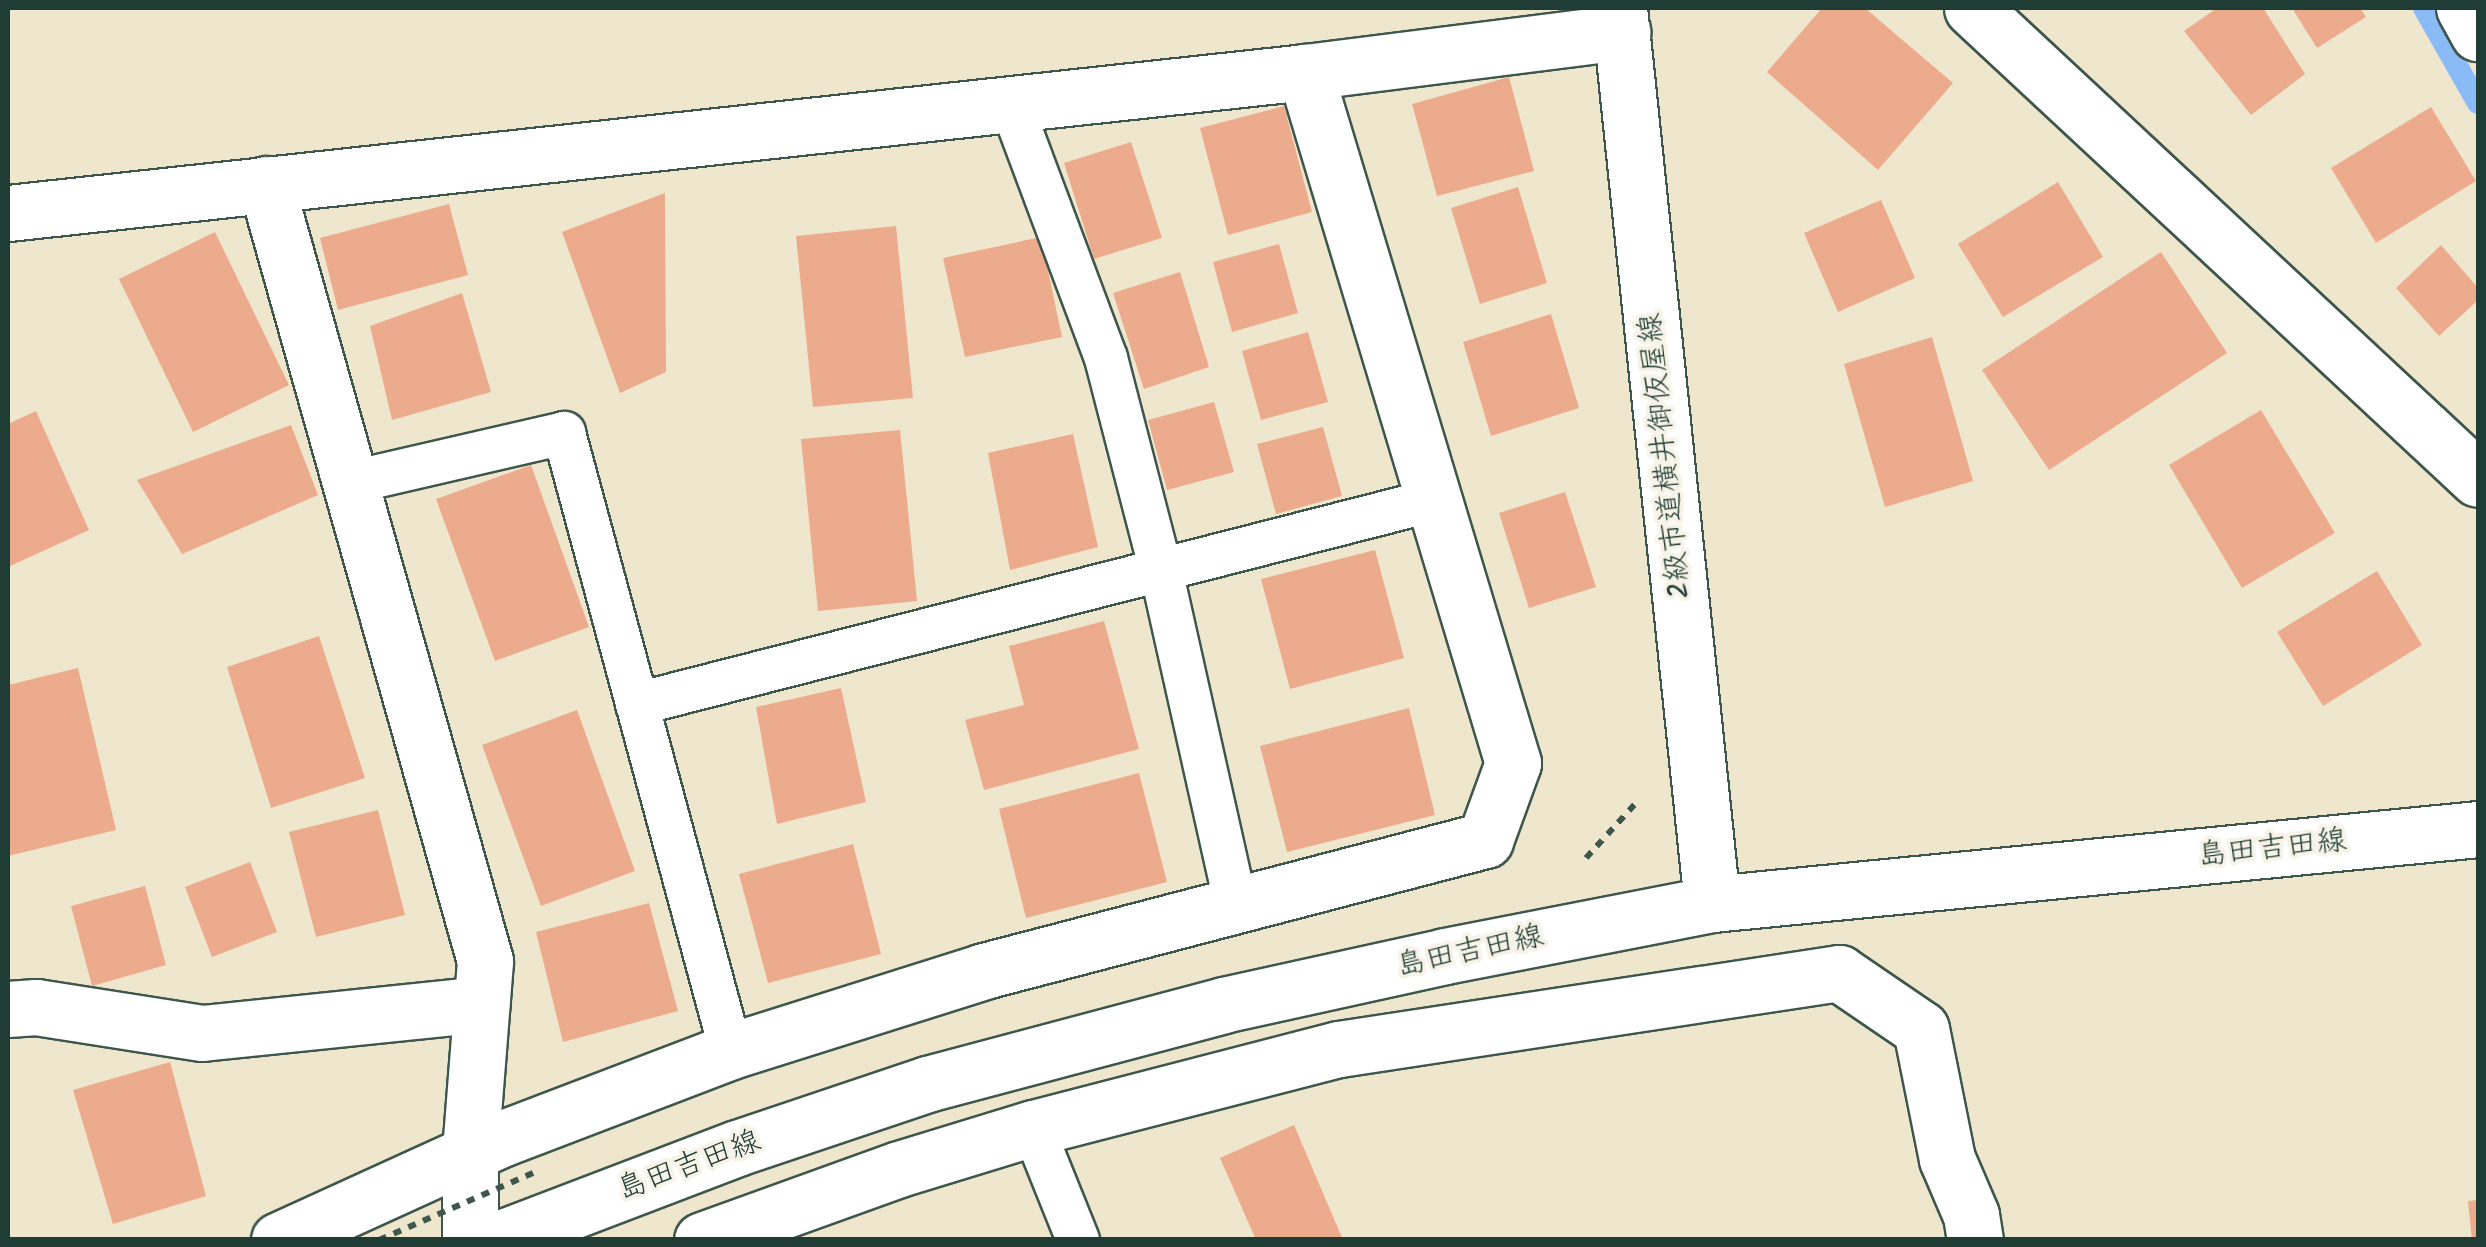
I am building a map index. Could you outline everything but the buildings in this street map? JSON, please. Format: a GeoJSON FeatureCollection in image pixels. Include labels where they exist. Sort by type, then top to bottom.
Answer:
{"type":"FeatureCollection","features":[{"type":"Feature","properties":{"kind":"street"},"geometry":{"type":"LineString","coordinates":[[1972,8],[2478,479]]}},
{"type":"Feature","properties":{"kind":"street"},"geometry":{"type":"LineString","coordinates":[[2464,8],[2478,33]]}},
{"type":"Feature","properties":{"kind":"street"},"geometry":{"type":"LineString","coordinates":[[8,213],[1304,72],[1620,20]]}},
{"type":"Feature","properties":{"kind":"street","name":"2級市道横井御仮屋線"},"geometry":{"type":"LineString","coordinates":[[1620,20],[1712,904]]}},
{"type":"Feature","properties":{"kind":"street"},"geometry":{"type":"LineString","coordinates":[[279,1240],[470,1152],[731,1051],[984,972],[1484,840],[1513,763],[1304,72]]}},
{"type":"Feature","properties":{"kind":"street"},"geometry":{"type":"LineString","coordinates":[[266,184],[485,961],[470,1152],[470,1240]]}},
{"type":"Feature","properties":{"kind":"street","name":"島田吉田線"},"geometry":{"type":"LineString","coordinates":[[496,1240],[549,1192],[737,1148],[964,1074],[1223,1005],[1712,904],[2478,829]]}},
{"type":"Feature","properties":{"kind":"street"},"geometry":{"type":"LineString","coordinates":[[702,1240],[899,1169],[1032,1128],[1339,1050],[1840,973],[1921,1029],[1948,1158],[1971,1215],[1975,1240]]}},
{"type":"Feature","properties":{"kind":"street"},"geometry":{"type":"LineString","coordinates":[[8,1009],[36,1007],[202,1033],[481,1004]]}},
{"type":"Feature","properties":{"kind":"lane"},"geometry":{"type":"LineString","coordinates":[[1011,104],[1106,358],[1160,570],[1236,905]]}},
{"type":"Feature","properties":{"kind":"lane"},"geometry":{"type":"LineString","coordinates":[[348,483],[564,433],[731,1051]]}},
{"type":"Feature","properties":{"kind":"lane"},"geometry":{"type":"LineString","coordinates":[[637,704],[1434,500]]}},
{"type":"Feature","properties":{"kind":"lane"},"geometry":{"type":"LineString","coordinates":[[1032,1128],[1078,1240]]}},
{"type":"Feature","properties":{"kind":"path"},"geometry":{"type":"LineString","coordinates":[[379,1240],[549,1192]]}},
{"type":"Feature","properties":{"kind":"waterway"},"geometry":{"type":"LineString","coordinates":[[2424,8],[2478,103]]}}]}
